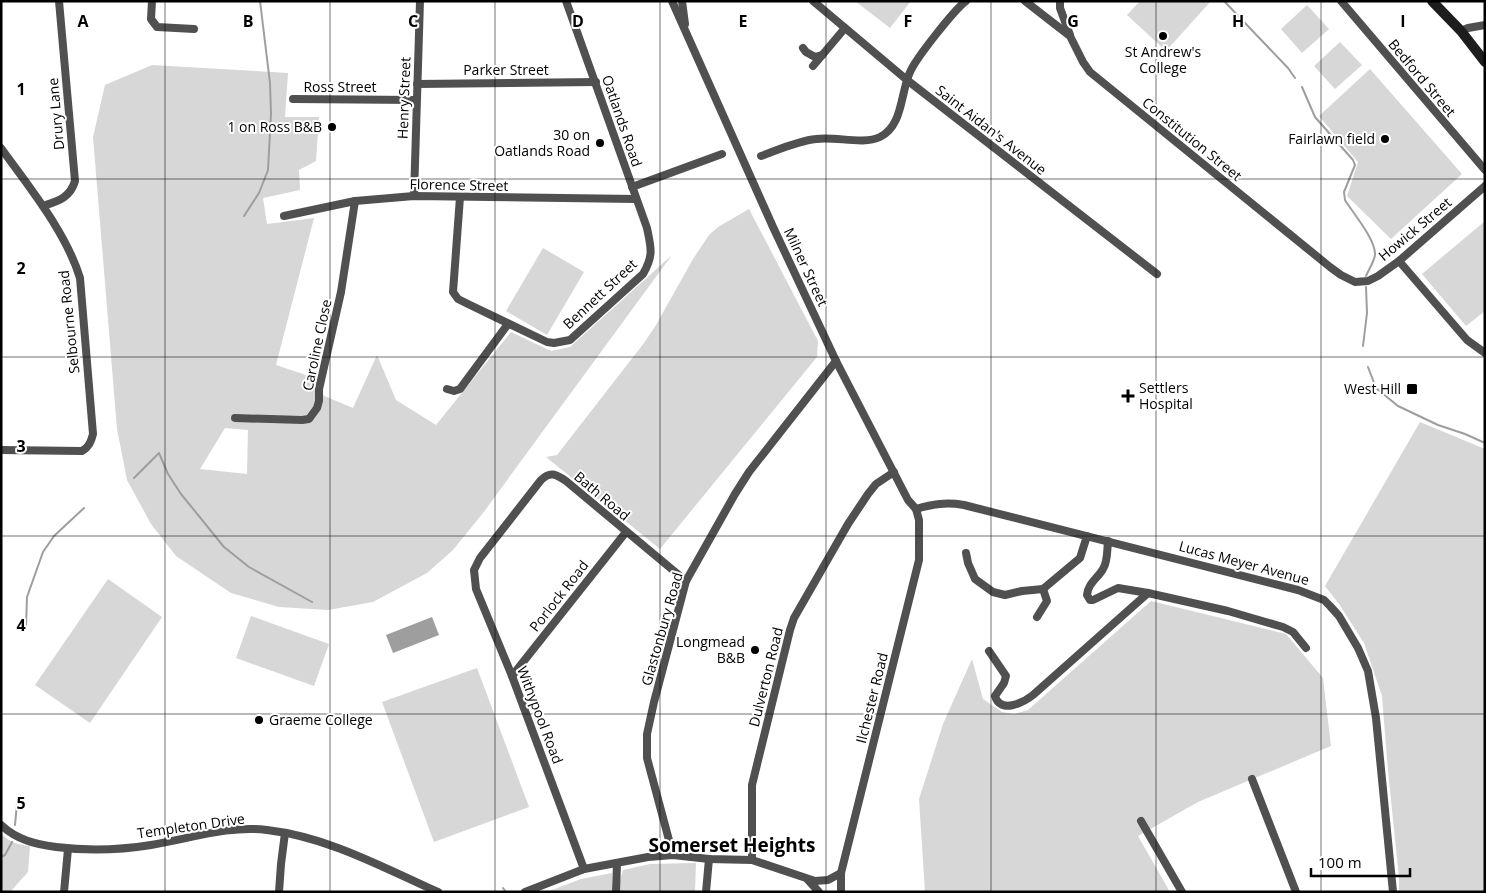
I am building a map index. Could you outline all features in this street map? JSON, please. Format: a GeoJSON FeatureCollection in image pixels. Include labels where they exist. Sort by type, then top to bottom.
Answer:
{"type":"FeatureCollection","features":[{"type":"Feature","properties":{"kind":"main road"},"geometry":{"type":"LineString","coordinates":[[1432,1],[1461,32],[1485,62]]}},
{"type":"Feature","properties":{"kind":"street","name":"Drury Lane"},"geometry":{"type":"LineString","coordinates":[[43,206],[62,200],[73,189],[75,181],[59,1]]}},
{"type":"Feature","properties":{"kind":"street"},"geometry":{"type":"LineString","coordinates":[[152,1],[151,19],[157,27],[194,29]]}},
{"type":"Feature","properties":{"kind":"street","name":"Henry Street"},"geometry":{"type":"LineString","coordinates":[[414,196],[420,1]]}},
{"type":"Feature","properties":{"kind":"street","name":"Oatlands Road"},"geometry":{"type":"LineString","coordinates":[[566,1],[647,228],[652,251]]}},
{"type":"Feature","properties":{"kind":"street","name":"Milner Street"},"geometry":{"type":"LineString","coordinates":[[672,1],[836,360],[908,500],[916,509]]}},
{"type":"Feature","properties":{"kind":"street","name":"Milner Street"},"geometry":{"type":"LineString","coordinates":[[682,1],[685,29]]}},
{"type":"Feature","properties":{"kind":"street","name":"Saint Aidan's Avenue"},"geometry":{"type":"LineString","coordinates":[[813,1],[906,80],[1157,274]]}},
{"type":"Feature","properties":{"kind":"street"},"geometry":{"type":"LineString","coordinates":[[761,156],[814,139],[870,140],[888,132],[895,122],[906,80],[914,65],[966,1]]}},
{"type":"Feature","properties":{"kind":"street","name":"Constitution Street"},"geometry":{"type":"LineString","coordinates":[[1025,1],[1070,36],[1090,72],[1330,267],[1349,280],[1358,282]]}},
{"type":"Feature","properties":{"kind":"street"},"geometry":{"type":"LineString","coordinates":[[1060,1],[1060,8],[1070,36]]}},
{"type":"Feature","properties":{"kind":"street","name":"Bedford Street"},"geometry":{"type":"LineString","coordinates":[[1342,1],[1485,170]]}},
{"type":"Feature","properties":{"kind":"street"},"geometry":{"type":"LineString","coordinates":[[1461,32],[1468,28],[1485,26]]}},
{"type":"Feature","properties":{"kind":"street"},"geometry":{"type":"LineString","coordinates":[[813,66],[845,28]]}},
{"type":"Feature","properties":{"kind":"street"},"geometry":{"type":"LineString","coordinates":[[803,48],[815,57],[822,55]]}},
{"type":"Feature","properties":{"kind":"street","name":"Parker Street"},"geometry":{"type":"LineString","coordinates":[[416,84],[596,82]]}},
{"type":"Feature","properties":{"kind":"street","name":"Ross Street"},"geometry":{"type":"LineString","coordinates":[[293,99],[416,100]]}},
{"type":"Feature","properties":{"kind":"street","name":"Selbourne Road"},"geometry":{"type":"LineString","coordinates":[[1,148],[43,206],[75,262],[80,278],[93,434],[90,444],[82,451],[1,450]]}},
{"type":"Feature","properties":{"kind":"street"},"geometry":{"type":"LineString","coordinates":[[632,187],[722,154]]}},
{"type":"Feature","properties":{"kind":"street","name":"Howick Street"},"geometry":{"type":"LineString","coordinates":[[1358,282],[1368,282],[1399,261],[1485,186]]}},
{"type":"Feature","properties":{"kind":"street","name":"Florence Street"},"geometry":{"type":"LineString","coordinates":[[284,216],[355,201],[414,196],[636,199]]}},
{"type":"Feature","properties":{"kind":"street","name":"Bennett Street"},"geometry":{"type":"LineString","coordinates":[[460,197],[453,292],[458,299],[547,342],[554,343],[570,340],[643,274],[650,262],[652,251]]}},
{"type":"Feature","properties":{"kind":"street","name":"Caroline Close"},"geometry":{"type":"LineString","coordinates":[[235,418],[302,420],[309,419],[317,408],[319,389],[341,292],[355,201]]}},
{"type":"Feature","properties":{"kind":"street"},"geometry":{"type":"LineString","coordinates":[[1399,261],[1467,340],[1485,353]]}},
{"type":"Feature","properties":{"kind":"street"},"geometry":{"type":"LineString","coordinates":[[447,389],[454,391],[460,389],[508,324]]}},
{"type":"Feature","properties":{"kind":"street","name":"Glastonbury Road"},"geometry":{"type":"LineString","coordinates":[[673,855],[647,758],[647,734],[686,581],[735,494],[836,360]]}},
{"type":"Feature","properties":{"kind":"street","name":"Dulverton Road"},"geometry":{"type":"LineString","coordinates":[[752,860],[752,785],[794,618],[848,524],[876,484],[894,472]]}},
{"type":"Feature","properties":{"kind":"street","name":"Bath Road"},"geometry":{"type":"LineString","coordinates":[[474,570],[480,558],[541,480],[546,475],[552,473],[686,581]]}},
{"type":"Feature","properties":{"kind":"street","name":"Lucas Meyer Avenue"},"geometry":{"type":"LineString","coordinates":[[916,509],[934,503],[964,505],[1312,594],[1324,600],[1339,616],[1358,648],[1368,671],[1372,690],[1394,892]]}},
{"type":"Feature","properties":{"kind":"street","name":"Ilchester Road"},"geometry":{"type":"LineString","coordinates":[[840,892],[841,873],[919,560],[920,533],[916,509]]}},
{"type":"Feature","properties":{"kind":"street","name":"Porlock Road"},"geometry":{"type":"LineString","coordinates":[[512,676],[626,532]]}},
{"type":"Feature","properties":{"kind":"street"},"geometry":{"type":"LineString","coordinates":[[966,553],[975,579],[994,592],[1005,595],[1043,589],[1080,558],[1087,536]]}},
{"type":"Feature","properties":{"kind":"street"},"geometry":{"type":"LineString","coordinates":[[1108,541],[1104,568],[1090,585],[1086,595],[1088,598],[1093,600],[1118,588],[1228,611],[1283,627],[1293,632],[1306,648]]}},
{"type":"Feature","properties":{"kind":"street","name":"Withypool Road"},"geometry":{"type":"LineString","coordinates":[[474,570],[476,589],[512,676],[584,869]]}},
{"type":"Feature","properties":{"kind":"street"},"geometry":{"type":"LineString","coordinates":[[1036,617],[1047,601],[1043,589]]}},
{"type":"Feature","properties":{"kind":"street"},"geometry":{"type":"LineString","coordinates":[[989,651],[1006,676],[1004,683],[995,696],[996,699],[1005,707],[1010,706],[1033,696],[1148,593]]}},
{"type":"Feature","properties":{"kind":"street"},"geometry":{"type":"LineString","coordinates":[[1252,779],[1296,892]]}},
{"type":"Feature","properties":{"kind":"street"},"geometry":{"type":"LineString","coordinates":[[1141,821],[1182,892]]}},
{"type":"Feature","properties":{"kind":"street","name":"Templeton Drive"},"geometry":{"type":"LineString","coordinates":[[1,825],[17,838],[27,842],[68,849],[150,845],[232,830],[258,829],[285,833],[313,838],[438,892]]}},
{"type":"Feature","properties":{"kind":"street"},"geometry":{"type":"LineString","coordinates":[[279,892],[285,833]]}},
{"type":"Feature","properties":{"kind":"street"},"geometry":{"type":"LineString","coordinates":[[64,892],[68,849]]}},
{"type":"Feature","properties":{"kind":"street"},"geometry":{"type":"LineString","coordinates":[[525,892],[584,869],[648,857],[673,855],[709,859],[752,860],[808,880],[822,882],[841,873]]}},
{"type":"Feature","properties":{"kind":"street"},"geometry":{"type":"LineString","coordinates":[[706,892],[709,859]]}},
{"type":"Feature","properties":{"kind":"street"},"geometry":{"type":"LineString","coordinates":[[616,892],[617,863]]}},
{"type":"Feature","properties":{"kind":"street"},"geometry":{"type":"LineString","coordinates":[[808,880],[819,892]]}},
{"type":"Feature","properties":{"kind":"shaded area"},"geometry":{"type":"Polygon","coordinates":[[[855,1],[911,1],[890,28],[855,1]]]}},
{"type":"Feature","properties":{"kind":"shaded area"},"geometry":{"type":"Polygon","coordinates":[[[1140,1],[1211,1],[1166,51],[1127,15],[1140,1]]]}},
{"type":"Feature","properties":{"kind":"shaded area"},"geometry":{"type":"Polygon","coordinates":[[[1307,5],[1329,29],[1302,53],[1281,29],[1307,5]]]}},
{"type":"Feature","properties":{"kind":"shaded area"},"geometry":{"type":"Polygon","coordinates":[[[1340,42],[1362,65],[1335,89],[1314,66],[1340,42]]]}},
{"type":"Feature","properties":{"kind":"shaded area"},"geometry":{"type":"Polygon","coordinates":[[[152,65],[288,73],[285,117],[319,117],[316,161],[299,170],[300,190],[263,198],[267,224],[314,218],[276,365],[318,379],[315,392],[353,408],[377,355],[396,400],[436,425],[511,332],[551,351],[570,347],[672,255],[483,513],[453,550],[427,573],[373,602],[328,610],[279,607],[231,593],[176,556],[151,524],[127,480],[117,429],[93,137],[105,85],[152,65]],[[225,428],[200,469],[247,474],[248,430],[225,428]]]}},
{"type":"Feature","properties":{"kind":"shaded area","name":"Fairlawn field"},"geometry":{"type":"Polygon","coordinates":[[[1370,69],[1462,174],[1391,239],[1347,196],[1358,162],[1319,116],[1370,69]]]}},
{"type":"Feature","properties":{"kind":"shaded area"},"geometry":{"type":"Polygon","coordinates":[[[749,209],[818,341],[817,357],[660,549],[546,457],[557,455],[644,343],[709,235],[718,227],[749,209]]]}},
{"type":"Feature","properties":{"kind":"shaded area"},"geometry":{"type":"Polygon","coordinates":[[[1485,221],[1485,311],[1466,326],[1422,274],[1485,221]]]}},
{"type":"Feature","properties":{"kind":"shaded area"},"geometry":{"type":"Polygon","coordinates":[[[543,248],[584,272],[547,335],[506,311],[543,248]]]}},
{"type":"Feature","properties":{"kind":"shaded area"},"geometry":{"type":"Polygon","coordinates":[[[1420,422],[1485,449],[1485,892],[1399,892],[1382,696],[1364,643],[1325,586],[1420,422]]]}},
{"type":"Feature","properties":{"kind":"shaded area"},"geometry":{"type":"Polygon","coordinates":[[[108,579],[162,617],[90,723],[35,685],[108,579]]]}},
{"type":"Feature","properties":{"kind":"shaded area"},"geometry":{"type":"Polygon","coordinates":[[[1151,601],[1286,634],[1323,678],[1331,746],[1198,802],[1138,836],[1170,892],[925,892],[919,799],[943,724],[972,659],[983,699],[1002,712],[1014,714],[1028,710],[1151,601]]]}},
{"type":"Feature","properties":{"kind":"shaded area"},"geometry":{"type":"Polygon","coordinates":[[[251,616],[329,644],[314,686],[236,658],[251,616]]]}},
{"type":"Feature","properties":{"kind":"shaded area"},"geometry":{"type":"Polygon","coordinates":[[[432,617],[439,635],[393,653],[386,635],[432,617]]]}},
{"type":"Feature","properties":{"kind":"shaded area"},"geometry":{"type":"Polygon","coordinates":[[[477,668],[529,807],[434,842],[382,702],[477,668]]]}},
{"type":"Feature","properties":{"kind":"shaded area"},"geometry":{"type":"Polygon","coordinates":[[[1,833],[14,843],[30,846],[28,872],[10,892],[1,892],[1,833]]]}},
{"type":"Feature","properties":{"kind":"shaded area"},"geometry":{"type":"Polygon","coordinates":[[[696,863],[695,892],[620,892],[620,880],[623,870],[650,864],[696,863]]]}},
{"type":"Feature","properties":{"kind":"shaded area"},"geometry":{"type":"Polygon","coordinates":[[[612,873],[612,892],[547,892],[581,879],[612,873]]]}},
{"type":"Feature","properties":{"kind":"waterway"},"geometry":{"type":"LineString","coordinates":[[244,216],[259,193],[268,170],[271,114],[270,83],[260,1]]}},
{"type":"Feature","properties":{"kind":"waterway"},"geometry":{"type":"LineString","coordinates":[[1224,1],[1288,68],[1295,78]]}},
{"type":"Feature","properties":{"kind":"waterway"},"geometry":{"type":"LineString","coordinates":[[1302,87],[1315,117],[1353,160],[1355,165],[1344,192],[1345,200],[1368,234],[1374,249],[1373,263],[1366,276]]}},
{"type":"Feature","properties":{"kind":"waterway"},"geometry":{"type":"LineString","coordinates":[[1363,346],[1367,313],[1366,287]]}},
{"type":"Feature","properties":{"kind":"waterway"},"geometry":{"type":"LineString","coordinates":[[1368,367],[1376,388],[1398,406],[1438,425],[1485,443]]}},
{"type":"Feature","properties":{"kind":"waterway"},"geometry":{"type":"LineString","coordinates":[[134,478],[159,453],[168,474],[181,494],[224,547],[249,567],[312,602]]}},
{"type":"Feature","properties":{"kind":"waterway"},"geometry":{"type":"LineString","coordinates":[[26,626],[27,597],[43,552],[54,536],[84,508]]}},
{"type":"Feature","properties":{"kind":"waterway"},"geometry":{"type":"LineString","coordinates":[[15,825],[17,804]]}},
{"type":"Feature","properties":{"kind":"waterway"},"geometry":{"type":"LineString","coordinates":[[1,857],[5,855],[12,842]]}},
{"type":"Feature","properties":{"kind":"waterway"},"geometry":{"type":"LineString","coordinates":[[503,888],[506,892]]}},
{"type":"Feature","properties":{"kind":"place","name":"St Andrew's College"},"geometry":{"type":"Point","coordinates":[1163,36]}},
{"type":"Feature","properties":{"kind":"place","name":"1 on Ross B&B"},"geometry":{"type":"Point","coordinates":[332,127]}},
{"type":"Feature","properties":{"kind":"place","name":"Fairlawn field"},"geometry":{"type":"Point","coordinates":[1385,139]}},
{"type":"Feature","properties":{"kind":"place","name":"30 on Oatlands Road"},"geometry":{"type":"Point","coordinates":[600,143]}},
{"type":"Feature","properties":{"kind":"place","name":"West Hill"},"geometry":{"type":"Point","coordinates":[1412,389]}},
{"type":"Feature","properties":{"kind":"place","name":"Settlers Hospital"},"geometry":{"type":"Point","coordinates":[1128,396]}},
{"type":"Feature","properties":{"kind":"place","name":"Longmead B&B"},"geometry":{"type":"Point","coordinates":[755,650]}},
{"type":"Feature","properties":{"kind":"place","name":"Graeme College"},"geometry":{"type":"Point","coordinates":[259,720]}},
{"type":"Feature","properties":{"kind":"district","name":"Somerset Heights"},"geometry":{"type":"Point","coordinates":[732,845]}}]}
